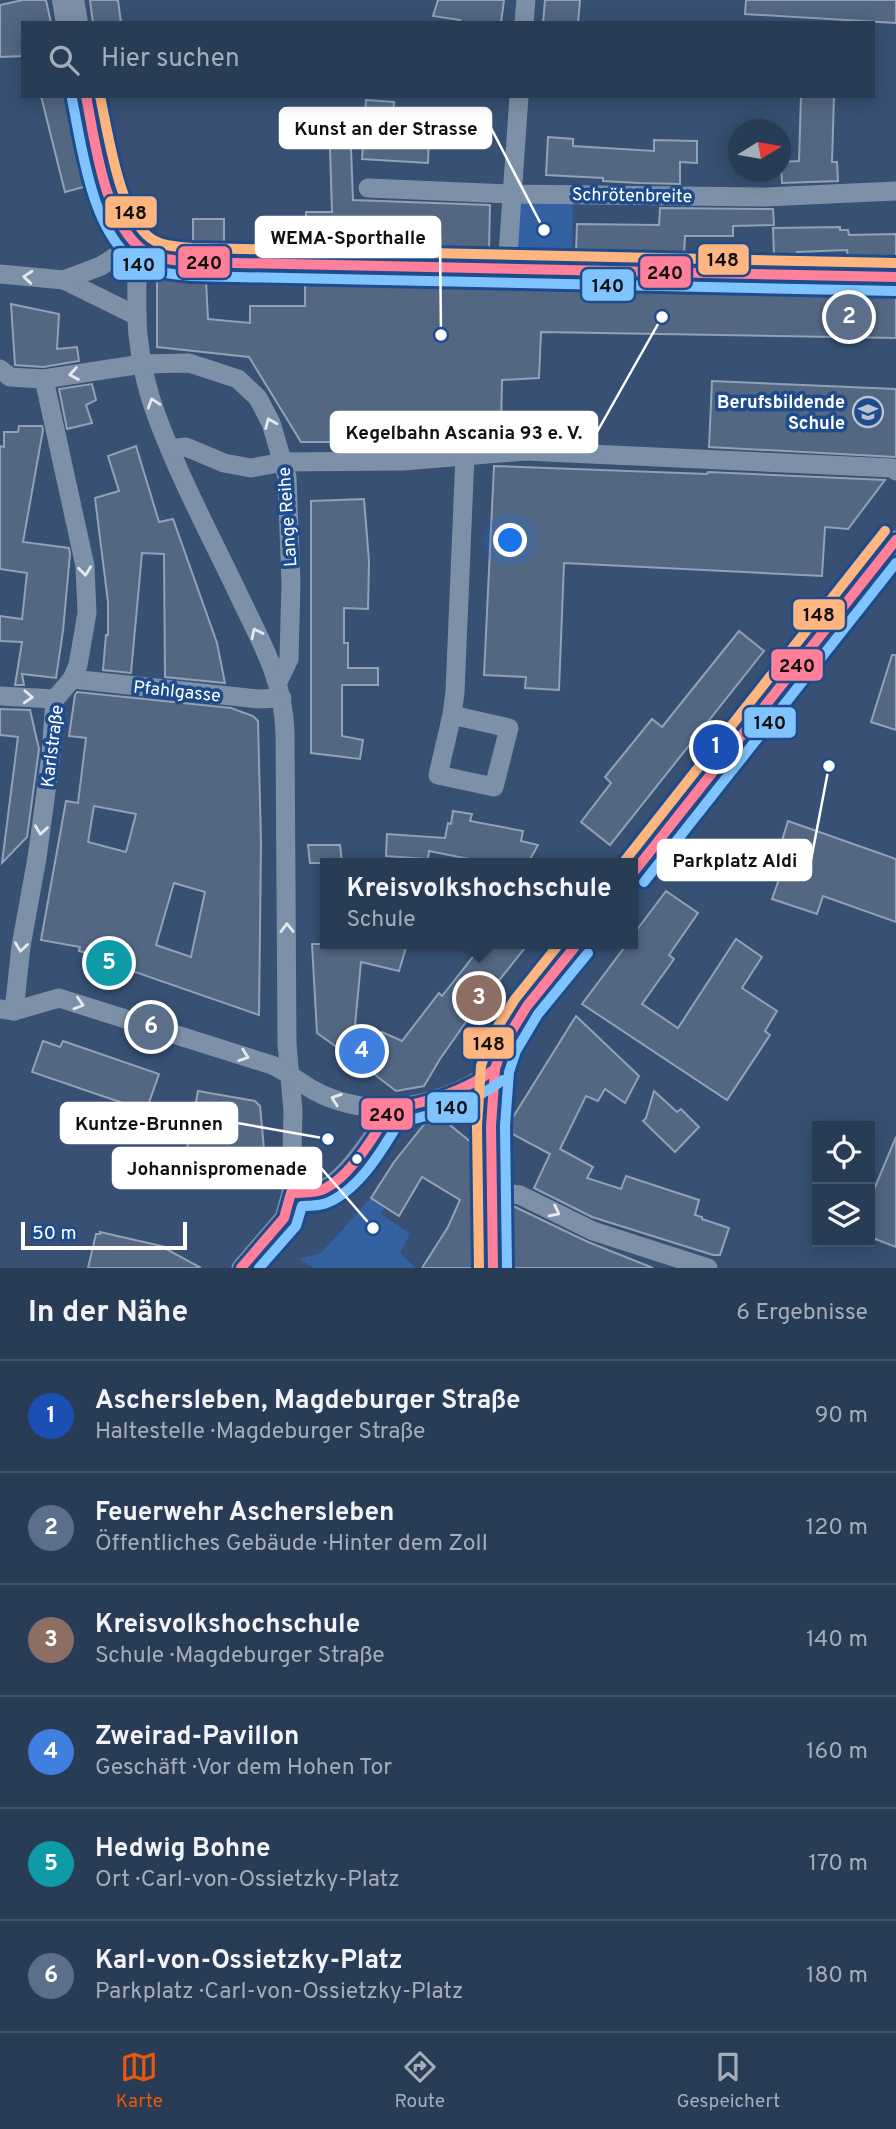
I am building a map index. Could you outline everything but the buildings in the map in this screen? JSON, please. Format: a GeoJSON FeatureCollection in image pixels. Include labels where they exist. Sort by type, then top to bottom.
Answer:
{"type":"FeatureCollection","features":[{"type":"Feature","properties":{"kind":"main road"},"geometry":{"type":"LineString","coordinates":[[68,0],[72,21]]}},
{"type":"Feature","properties":{"kind":"main road"},"geometry":{"type":"LineString","coordinates":[[86,98],[110,199],[120,225],[135,244],[156,256],[191,262],[896,277]]}},
{"type":"Feature","properties":{"kind":"street"},"geometry":{"type":"LineString","coordinates":[[524,21],[526,0]]}},
{"type":"Feature","properties":{"kind":"street"},"geometry":{"type":"LineString","coordinates":[[507,269],[519,98]]}},
{"type":"Feature","properties":{"kind":"street","name":"Schrötenbreite"},"geometry":{"type":"LineString","coordinates":[[368,188],[512,194],[765,197],[896,191]]}},
{"type":"Feature","properties":{"kind":"street"},"geometry":{"type":"LineString","coordinates":[[64,280],[101,266],[135,244]]}},
{"type":"Feature","properties":{"kind":"street","name":"Lange Reihe"},"geometry":{"type":"LineString","coordinates":[[135,244],[138,268],[137,316],[142,364],[157,416],[280,690],[285,732],[288,1072],[293,1111],[291,1193]]}},
{"type":"Feature","properties":{"kind":"street"},"geometry":{"type":"LineString","coordinates":[[0,274],[64,280],[137,316]]}},
{"type":"Feature","properties":{"kind":"street","name":"Lange Reihe"},"geometry":{"type":"LineString","coordinates":[[142,364],[188,363],[238,379],[258,398],[271,423],[284,462],[290,513],[289,659],[280,690]]}},
{"type":"Feature","properties":{"kind":"street"},"geometry":{"type":"LineString","coordinates":[[0,369],[10,377],[44,379],[142,364]]}},
{"type":"Feature","properties":{"kind":"street","name":"Karlstraße"},"geometry":{"type":"LineString","coordinates":[[7,1010],[37,858],[51,755],[55,699],[72,679],[78,665],[87,613],[85,566],[44,379]]}},
{"type":"Feature","properties":{"kind":"street"},"geometry":{"type":"LineString","coordinates":[[171,450],[186,447],[224,463],[251,468],[284,462],[403,461],[536,451],[892,468],[896,471]]}},
{"type":"Feature","properties":{"kind":"street"},"geometry":{"type":"LineString","coordinates":[[452,715],[465,455]]}},
{"type":"Feature","properties":{"kind":"street"},"geometry":{"type":"LineString","coordinates":[[638,867],[896,540]]}},
{"type":"Feature","properties":{"kind":"street","name":"Pfahlgasse"},"geometry":{"type":"LineString","coordinates":[[72,679],[258,699],[280,690]]}},
{"type":"Feature","properties":{"kind":"street"},"geometry":{"type":"LineString","coordinates":[[0,696],[55,699]]}},
{"type":"Feature","properties":{"kind":"street"},"geometry":{"type":"LineString","coordinates":[[493,1268],[491,1126],[495,1069],[503,1045],[527,1006],[573,949]]}},
{"type":"Feature","properties":{"kind":"street"},"geometry":{"type":"LineString","coordinates":[[7,1010],[59,998],[199,1041],[288,1072],[315,1091],[368,1108],[390,1109],[444,1097],[480,1081],[495,1069]]}},
{"type":"Feature","properties":{"kind":"street"},"geometry":{"type":"LineString","coordinates":[[444,1097],[470,1108],[491,1126]]}},
{"type":"Feature","properties":{"kind":"street"},"geometry":{"type":"LineString","coordinates":[[242,1268],[284,1218],[291,1193],[317,1191],[330,1185],[377,1132],[390,1109]]}},
{"type":"Feature","properties":{"kind":"street"},"geometry":{"type":"LineString","coordinates":[[491,1191],[520,1195],[593,1231],[708,1268]]}},
{"type":"Feature","properties":{"kind":"shaded area"},"geometry":{"type":"Polygon","coordinates":[[[517,202],[573,203],[572,258],[516,258],[517,202]]]}},
{"type":"Feature","properties":{"kind":"shaded area"},"geometry":{"type":"Polygon","coordinates":[[[371,1198],[385,1207],[381,1214],[410,1234],[400,1253],[416,1268],[314,1268],[299,1259],[321,1253],[371,1198]]]}},
{"type":"Feature","properties":{"kind":"transit line","name":"240"},"geometry":{"type":"LineString","coordinates":[[86,98],[103,180],[119,221],[130,238],[144,251],[161,258],[191,262],[896,277]]}},
{"type":"Feature","properties":{"kind":"transit line","name":"148"},"geometry":{"type":"LineString","coordinates":[[100,98],[124,197],[143,231],[155,241],[168,246],[896,263]]}},
{"type":"Feature","properties":{"kind":"transit line","name":"140"},"geometry":{"type":"LineString","coordinates":[[72,99],[85,165],[100,213],[110,234],[123,251],[139,264],[157,271],[191,276],[896,291]]}},
{"type":"Feature","properties":{"kind":"transit line","name":"148"},"geometry":{"type":"LineString","coordinates":[[627,858],[885,531]]}},
{"type":"Feature","properties":{"kind":"transit line","name":"240"},"geometry":{"type":"LineString","coordinates":[[638,867],[896,540]]}},
{"type":"Feature","properties":{"kind":"transit line","name":"140"},"geometry":{"type":"LineString","coordinates":[[644,882],[896,563]]}},
{"type":"Feature","properties":{"kind":"transit line","name":"148"},"geometry":{"type":"LineString","coordinates":[[479,1268],[477,1126],[481,1066],[490,1039],[515,999],[555,949]]}},
{"type":"Feature","properties":{"kind":"transit line","name":"240"},"geometry":{"type":"LineString","coordinates":[[493,1268],[491,1126],[495,1069],[503,1045],[527,1006],[573,949]]}},
{"type":"Feature","properties":{"kind":"transit line","name":"140"},"geometry":{"type":"LineString","coordinates":[[507,1268],[505,1126],[509,1072],[516,1051],[538,1014],[588,953]]}},
{"type":"Feature","properties":{"kind":"transit line","name":"240"},"geometry":{"type":"LineString","coordinates":[[241,1268],[284,1218],[291,1193],[316,1192],[334,1183],[362,1154],[390,1109],[445,1095],[471,1084],[495,1069]]}},
{"type":"Feature","properties":{"kind":"transit line","name":"140"},"geometry":{"type":"LineString","coordinates":[[259,1268],[296,1226],[302,1206],[326,1203],[351,1187],[370,1167],[399,1122],[454,1107],[503,1080]]}},
{"type":"Feature","properties":{"kind":"place","name":"Kunst an der Strasse"},"geometry":{"type":"Point","coordinates":[544,230]}},
{"type":"Feature","properties":{"kind":"place","name":"Kegelbahn Ascania 93 e. V."},"geometry":{"type":"Point","coordinates":[662,317]}},
{"type":"Feature","properties":{"kind":"place","name":"Feuerwehr Aschersleben"},"geometry":{"type":"Point","coordinates":[849,317]}},
{"type":"Feature","properties":{"kind":"place","name":"WEMA-Sporthalle"},"geometry":{"type":"Point","coordinates":[441,335]}},
{"type":"Feature","properties":{"kind":"place","name":"Berufsbildende Schule"},"geometry":{"type":"Point","coordinates":[868,412]}},
{"type":"Feature","properties":{"kind":"place","name":"Aschersleben, Magdeburger Straße"},"geometry":{"type":"Point","coordinates":[716,747]}},
{"type":"Feature","properties":{"kind":"place","name":"Parkplatz Aldi"},"geometry":{"type":"Point","coordinates":[829,766]}},
{"type":"Feature","properties":{"kind":"place","name":"Hedwig Bohne"},"geometry":{"type":"Point","coordinates":[109,963]}},
{"type":"Feature","properties":{"kind":"place","name":"Kreisvolkshochschule"},"geometry":{"type":"Point","coordinates":[479,998]}},
{"type":"Feature","properties":{"kind":"place","name":"Karl-von-Ossietzky-Platz"},"geometry":{"type":"Point","coordinates":[151,1027]}},
{"type":"Feature","properties":{"kind":"place","name":"Zweirad-Pavillon"},"geometry":{"type":"Point","coordinates":[362,1051]}},
{"type":"Feature","properties":{"kind":"place","name":"Kuntze-Brunnen"},"geometry":{"type":"Point","coordinates":[328,1139]}},
{"type":"Feature","properties":{"kind":"place","name":"Johannispromenade"},"geometry":{"type":"Point","coordinates":[373,1228]}}]}
